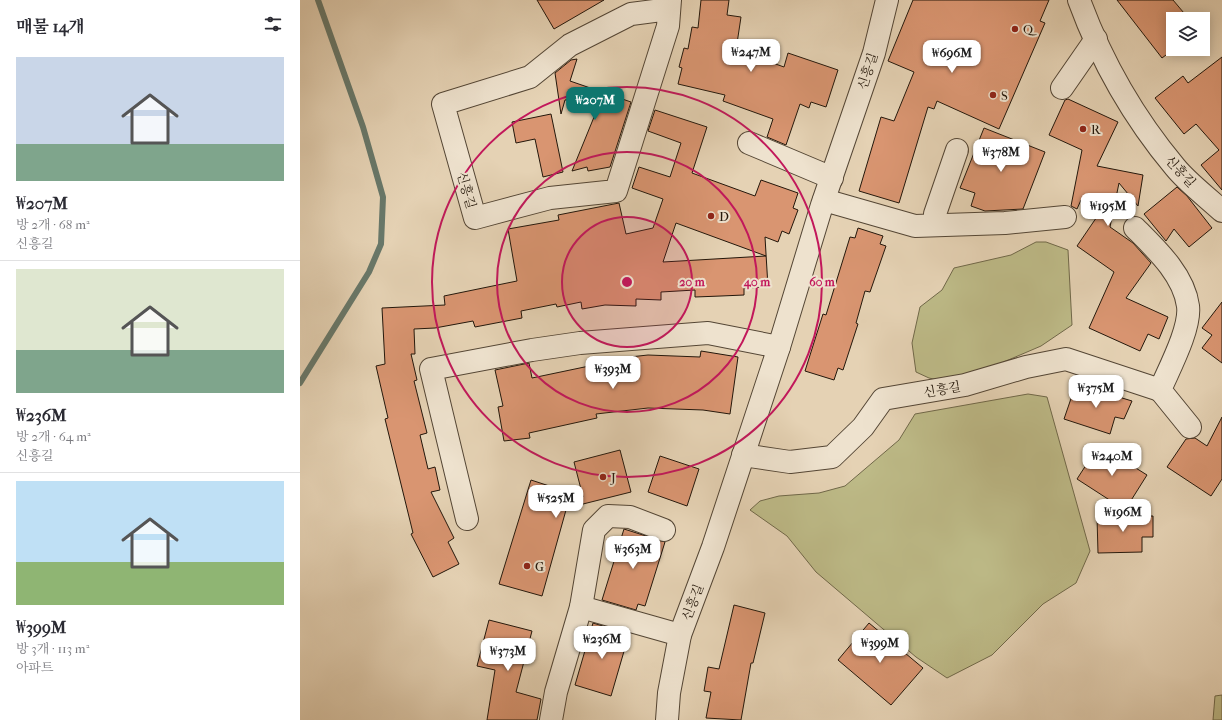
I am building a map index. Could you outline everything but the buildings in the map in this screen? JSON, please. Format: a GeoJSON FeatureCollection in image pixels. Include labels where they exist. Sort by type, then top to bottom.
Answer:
{"type":"FeatureCollection","features":[{"type":"Feature","properties":{"kind":"street","name":"신흥길"},"geometry":{"type":"LineString","coordinates":[[667,720],[669,694],[680,635],[713,547],[779,347],[824,200],[874,53],[887,0]]}},
{"type":"Feature","properties":{"kind":"street","name":"신흥길"},"geometry":{"type":"LineString","coordinates":[[1080,0],[1096,39],[1124,94],[1147,129],[1176,168],[1222,211]]}},
{"type":"Feature","properties":{"kind":"street","name":"신흥길"},"geometry":{"type":"LineString","coordinates":[[669,5],[668,26],[616,191],[550,198],[475,218],[443,104],[530,78],[570,45],[631,14],[669,5]]}},
{"type":"Feature","properties":{"kind":"street"},"geometry":{"type":"LineString","coordinates":[[1062,88],[1096,39]]}},
{"type":"Feature","properties":{"kind":"street"},"geometry":{"type":"LineString","coordinates":[[749,143],[832,178]]}},
{"type":"Feature","properties":{"kind":"street"},"geometry":{"type":"LineString","coordinates":[[935,225],[935,214],[957,150]]}},
{"type":"Feature","properties":{"kind":"street"},"geometry":{"type":"LineString","coordinates":[[824,200],[906,225],[1005,223],[1065,217]]}},
{"type":"Feature","properties":{"kind":"street"},"geometry":{"type":"LineString","coordinates":[[1135,228],[1162,256],[1185,291],[1188,307],[1183,339],[1160,390],[1190,427]]}},
{"type":"Feature","properties":{"kind":"street"},"geometry":{"type":"LineString","coordinates":[[467,519],[431,369],[532,350],[580,343],[708,333],[779,347]]}},
{"type":"Feature","properties":{"kind":"street","name":"신흥길"},"geometry":{"type":"LineString","coordinates":[[743,455],[790,462],[832,457],[863,427],[883,399],[965,385],[1026,367],[1066,359],[1160,390]]}},
{"type":"Feature","properties":{"kind":"street"},"geometry":{"type":"LineString","coordinates":[[551,720],[556,692],[580,607],[594,530],[608,516],[630,517],[664,530]]}},
{"type":"Feature","properties":{"kind":"street","name":"신흥길"},"geometry":{"type":"LineString","coordinates":[[580,607],[680,635]]}},
{"type":"Feature","properties":{"kind":"shaded area"},"geometry":{"type":"Polygon","coordinates":[[[1036,242],[1046,242],[1068,250],[1072,325],[1041,346],[971,376],[946,382],[929,378],[916,372],[912,343],[920,307],[942,290],[954,268],[1011,255],[1036,242]]]}},
{"type":"Feature","properties":{"kind":"shaded area"},"geometry":{"type":"Polygon","coordinates":[[[1028,394],[1047,397],[1090,551],[1076,583],[1043,604],[992,655],[947,678],[916,657],[816,572],[787,536],[750,510],[760,501],[779,496],[819,493],[845,486],[899,440],[915,414],[1028,394]]]}},
{"type":"Feature","properties":{"kind":"shaded area"},"geometry":{"type":"Polygon","coordinates":[[[1222,695],[1222,720],[1213,720],[1215,696],[1222,695]]]}},
{"type":"Feature","properties":{"kind":"waterway"},"geometry":{"type":"LineString","coordinates":[[300,383],[369,272],[381,244],[383,197],[363,127],[318,0]]}},
{"type":"Feature","properties":{"kind":"place","name":"Q"},"geometry":{"type":"Point","coordinates":[1015,29]}},
{"type":"Feature","properties":{"kind":"place","name":"S"},"geometry":{"type":"Point","coordinates":[993,95]}},
{"type":"Feature","properties":{"kind":"place","name":"R"},"geometry":{"type":"Point","coordinates":[1083,129]}},
{"type":"Feature","properties":{"kind":"place","name":"D"},"geometry":{"type":"Point","coordinates":[711,216]}},
{"type":"Feature","properties":{"kind":"place","name":"J"},"geometry":{"type":"Point","coordinates":[603,477]}},
{"type":"Feature","properties":{"kind":"place","name":"G"},"geometry":{"type":"Point","coordinates":[527,566]}}]}
